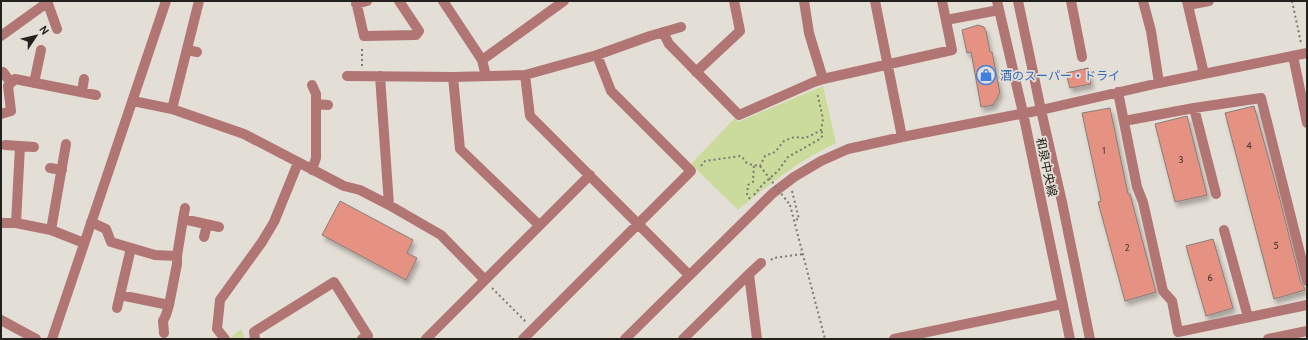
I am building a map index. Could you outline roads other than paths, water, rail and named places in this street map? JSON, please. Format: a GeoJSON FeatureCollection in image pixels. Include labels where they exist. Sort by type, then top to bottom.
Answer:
{"type":"FeatureCollection","features":[{"type":"Feature","properties":{"kind":"street"},"geometry":{"type":"LineString","coordinates":[[52,339],[166,1]]}},
{"type":"Feature","properties":{"kind":"street"},"geometry":{"type":"LineString","coordinates":[[172,109],[199,1]]}},
{"type":"Feature","properties":{"kind":"street"},"geometry":{"type":"LineString","coordinates":[[367,1],[356,3],[364,36],[416,35],[419,31],[399,1]]}},
{"type":"Feature","properties":{"kind":"street"},"geometry":{"type":"LineString","coordinates":[[482,60],[564,1]]}},
{"type":"Feature","properties":{"kind":"street"},"geometry":{"type":"LineString","coordinates":[[696,72],[740,31],[734,1]]}},
{"type":"Feature","properties":{"kind":"street"},"geometry":{"type":"LineString","coordinates":[[804,1],[819,80]]}},
{"type":"Feature","properties":{"kind":"street"},"geometry":{"type":"LineString","coordinates":[[875,1],[902,137]]}},
{"type":"Feature","properties":{"kind":"street"},"geometry":{"type":"LineString","coordinates":[[663,32],[669,44],[739,115],[819,80],[888,63],[952,50],[942,1]]}},
{"type":"Feature","properties":{"kind":"street","name":"和泉中央線"},"geometry":{"type":"LineString","coordinates":[[1018,1],[1090,339]]}},
{"type":"Feature","properties":{"kind":"street"},"geometry":{"type":"LineString","coordinates":[[1070,1],[1082,57]]}},
{"type":"Feature","properties":{"kind":"street"},"geometry":{"type":"LineString","coordinates":[[1143,1],[1151,31],[1159,83]]}},
{"type":"Feature","properties":{"kind":"street"},"geometry":{"type":"LineString","coordinates":[[1204,74],[1188,3],[1209,1]]}},
{"type":"Feature","properties":{"kind":"street"},"geometry":{"type":"LineString","coordinates":[[1,36],[47,2],[57,29]]}},
{"type":"Feature","properties":{"kind":"street"},"geometry":{"type":"LineString","coordinates":[[447,3],[482,60],[486,76]]}},
{"type":"Feature","properties":{"kind":"street"},"geometry":{"type":"LineString","coordinates":[[946,20],[998,5]]}},
{"type":"Feature","properties":{"kind":"street","name":"和泉中央線"},"geometry":{"type":"LineString","coordinates":[[998,5],[1023,113],[1070,339]]}},
{"type":"Feature","properties":{"kind":"street"},"geometry":{"type":"LineString","coordinates":[[347,76],[525,75],[597,55],[650,36],[681,27]]}},
{"type":"Feature","properties":{"kind":"street"},"geometry":{"type":"LineString","coordinates":[[625,339],[773,193],[794,177],[821,161],[848,149],[1041,110],[1159,83],[1293,56],[1304,49]]}},
{"type":"Feature","properties":{"kind":"street"},"geometry":{"type":"LineString","coordinates":[[34,83],[41,50]]}},
{"type":"Feature","properties":{"kind":"street"},"geometry":{"type":"LineString","coordinates":[[187,50],[197,52]]}},
{"type":"Feature","properties":{"kind":"street"},"geometry":{"type":"LineString","coordinates":[[524,339],[691,171],[611,91],[597,55]]}},
{"type":"Feature","properties":{"kind":"street"},"geometry":{"type":"LineString","coordinates":[[1293,56],[1307,123]]}},
{"type":"Feature","properties":{"kind":"street"},"geometry":{"type":"LineString","coordinates":[[4,72],[11,83]]}},
{"type":"Feature","properties":{"kind":"street"},"geometry":{"type":"LineString","coordinates":[[525,75],[530,116],[689,275]]}},
{"type":"Feature","properties":{"kind":"street"},"geometry":{"type":"LineString","coordinates":[[380,76],[389,205]]}},
{"type":"Feature","properties":{"kind":"street"},"geometry":{"type":"LineString","coordinates":[[454,76],[460,150],[539,225]]}},
{"type":"Feature","properties":{"kind":"street"},"geometry":{"type":"LineString","coordinates":[[1,114],[11,111],[8,86],[15,79],[82,91],[96,95]]}},
{"type":"Feature","properties":{"kind":"street"},"geometry":{"type":"LineString","coordinates":[[82,91],[84,79]]}},
{"type":"Feature","properties":{"kind":"street"},"geometry":{"type":"LineString","coordinates":[[312,85],[316,94],[316,158],[312,170]]}},
{"type":"Feature","properties":{"kind":"street"},"geometry":{"type":"LineString","coordinates":[[1118,92],[1137,187],[1143,202],[1163,291],[1172,301],[1178,332],[1187,335],[1248,317],[1307,305]]}},
{"type":"Feature","properties":{"kind":"street"},"geometry":{"type":"LineString","coordinates":[[1124,121],[1194,108],[1261,98],[1307,281]]}},
{"type":"Feature","properties":{"kind":"street"},"geometry":{"type":"LineString","coordinates":[[133,102],[172,109],[244,134],[344,186],[360,190],[441,235],[485,280]]}},
{"type":"Feature","properties":{"kind":"street"},"geometry":{"type":"LineString","coordinates":[[316,104],[328,105]]}},
{"type":"Feature","properties":{"kind":"street"},"geometry":{"type":"LineString","coordinates":[[1194,108],[1216,194]]}},
{"type":"Feature","properties":{"kind":"street"},"geometry":{"type":"LineString","coordinates":[[51,230],[66,144]]}},
{"type":"Feature","properties":{"kind":"street"},"geometry":{"type":"LineString","coordinates":[[5,145],[34,147]]}},
{"type":"Feature","properties":{"kind":"street"},"geometry":{"type":"LineString","coordinates":[[16,223],[20,146]]}},
{"type":"Feature","properties":{"kind":"street"},"geometry":{"type":"LineString","coordinates":[[225,339],[217,329],[220,300],[270,229],[298,163]]}},
{"type":"Feature","properties":{"kind":"street"},"geometry":{"type":"LineString","coordinates":[[50,168],[62,170]]}},
{"type":"Feature","properties":{"kind":"street"},"geometry":{"type":"LineString","coordinates":[[426,339],[590,175]]}},
{"type":"Feature","properties":{"kind":"street"},"geometry":{"type":"LineString","coordinates":[[164,333],[163,321],[169,305],[177,264],[185,208]]}},
{"type":"Feature","properties":{"kind":"street"},"geometry":{"type":"LineString","coordinates":[[183,219],[219,228]]}},
{"type":"Feature","properties":{"kind":"street"},"geometry":{"type":"LineString","coordinates":[[91,222],[106,229],[111,242],[155,255],[177,256]]}},
{"type":"Feature","properties":{"kind":"street"},"geometry":{"type":"LineString","coordinates":[[1,223],[16,223],[51,230],[84,243]]}},
{"type":"Feature","properties":{"kind":"street"},"geometry":{"type":"LineString","coordinates":[[204,237],[207,225]]}},
{"type":"Feature","properties":{"kind":"street"},"geometry":{"type":"LineString","coordinates":[[1224,230],[1248,317]]}},
{"type":"Feature","properties":{"kind":"street"},"geometry":{"type":"LineString","coordinates":[[117,308],[131,248]]}},
{"type":"Feature","properties":{"kind":"street"},"geometry":{"type":"LineString","coordinates":[[684,339],[761,263]]}},
{"type":"Feature","properties":{"kind":"street"},"geometry":{"type":"LineString","coordinates":[[749,274],[757,339]]}},
{"type":"Feature","properties":{"kind":"street"},"geometry":{"type":"LineString","coordinates":[[255,339],[254,332],[334,282],[368,336],[362,339]]}},
{"type":"Feature","properties":{"kind":"street"},"geometry":{"type":"LineString","coordinates":[[120,295],[169,305]]}},
{"type":"Feature","properties":{"kind":"street"},"geometry":{"type":"LineString","coordinates":[[894,339],[1062,304]]}},
{"type":"Feature","properties":{"kind":"street"},"geometry":{"type":"LineString","coordinates":[[1,320],[36,339]]}},
{"type":"Feature","properties":{"kind":"street"},"geometry":{"type":"LineString","coordinates":[[1268,339],[1307,331]]}},
{"type":"Feature","properties":{"kind":"place","name":"酒のスーパー・ドライ"},"geometry":{"type":"Point","coordinates":[986,75]}}]}
